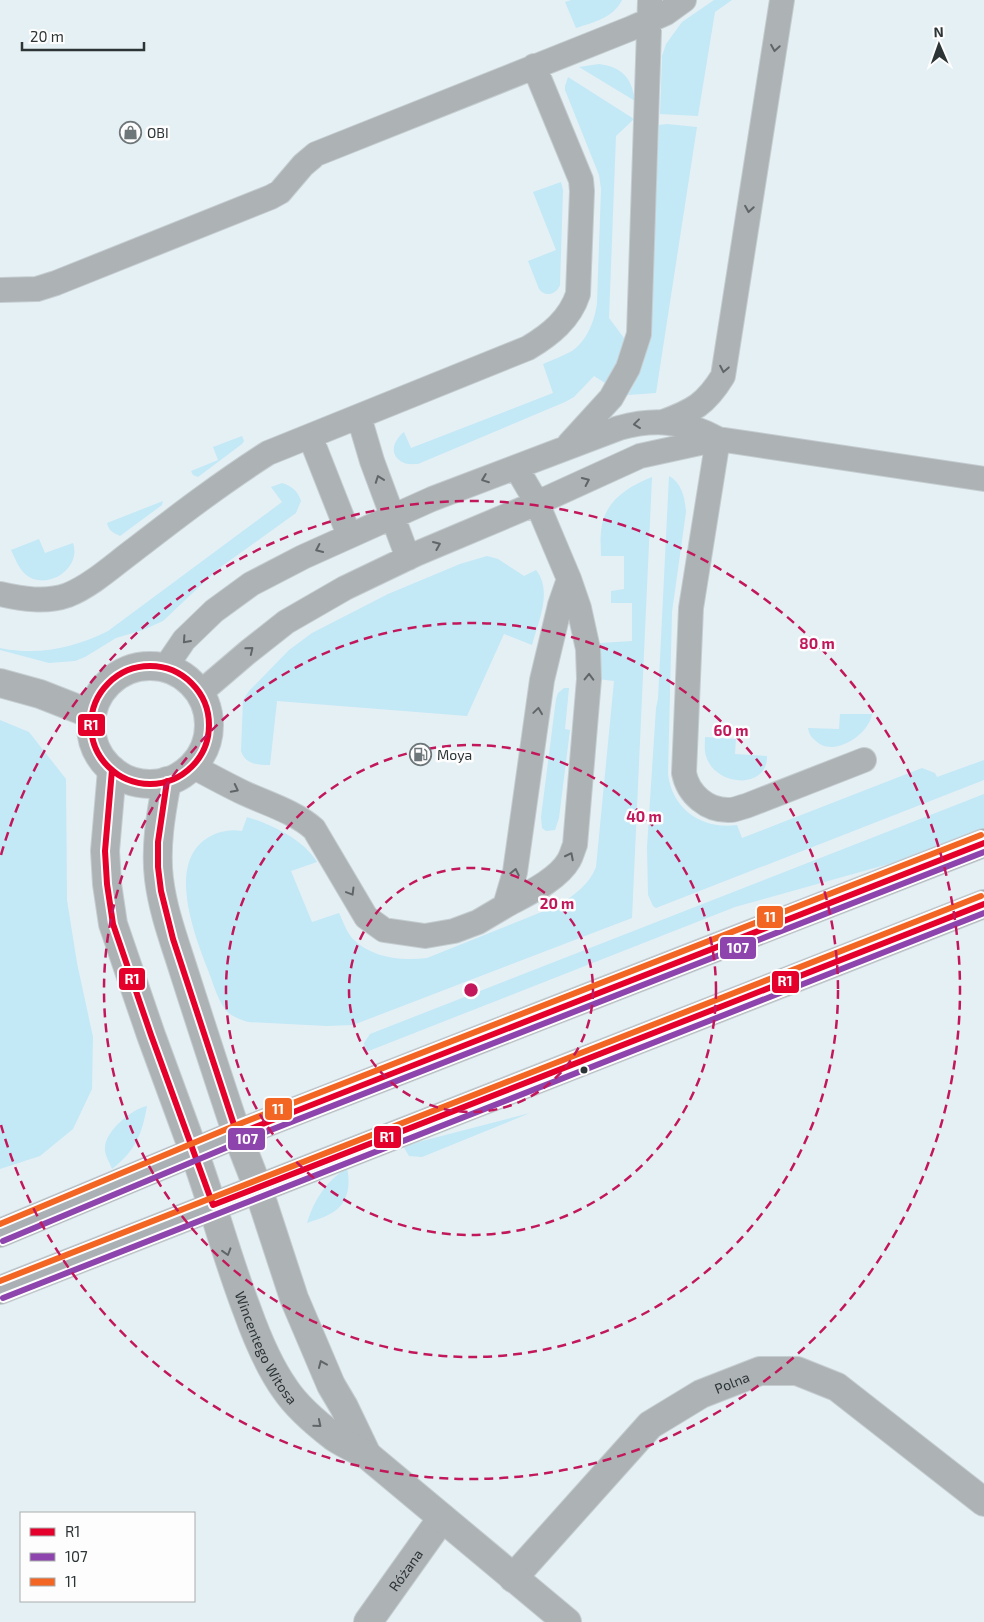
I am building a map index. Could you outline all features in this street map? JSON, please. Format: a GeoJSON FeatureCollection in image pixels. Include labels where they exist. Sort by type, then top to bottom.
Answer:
{"type":"FeatureCollection","features":[{"type":"Feature","properties":{"kind":"main road"},"geometry":{"type":"LineString","coordinates":[[0,1233],[237,1134],[984,843]]}},
{"type":"Feature","properties":{"kind":"main road"},"geometry":{"type":"LineString","coordinates":[[0,1290],[984,904]]}},
{"type":"Feature","properties":{"kind":"street"},"geometry":{"type":"LineString","coordinates":[[145,666],[165,668],[178,673],[200,693],[208,711],[209,731],[203,750],[192,766],[180,775],[167,781],[148,784],[129,780],[112,770],[101,758],[94,745],[91,730],[91,714],[98,696],[110,680],[126,670],[145,666]]}},
{"type":"Feature","properties":{"kind":"street"},"geometry":{"type":"LineString","coordinates":[[0,683],[40,694],[91,714]]}},
{"type":"Feature","properties":{"kind":"street","name":"Wincentego Witosa"},"geometry":{"type":"LineString","coordinates":[[112,770],[105,851],[107,884],[113,924],[213,1206],[234,1276],[270,1366],[285,1390],[335,1438],[367,1455],[566,1622]]}},
{"type":"Feature","properties":{"kind":"street","name":"Wincentego Witosa"},"geometry":{"type":"LineString","coordinates":[[167,781],[161,812],[159,852],[159,878],[164,905],[212,1060],[258,1188],[294,1298],[331,1384],[367,1455]]}},
{"type":"Feature","properties":{"kind":"street","name":"Polna"},"geometry":{"type":"LineString","coordinates":[[513,1578],[650,1424],[701,1394],[760,1371],[797,1371],[837,1387],[984,1502]]}},
{"type":"Feature","properties":{"kind":"street","name":"Różana"},"geometry":{"type":"LineString","coordinates":[[368,1622],[442,1518]]}},
{"type":"Feature","properties":{"kind":"lane"},"geometry":{"type":"LineString","coordinates":[[0,290],[37,289],[56,283],[271,197],[280,192],[303,165],[316,154],[534,66],[650,10],[666,13],[684,0]]}},
{"type":"Feature","properties":{"kind":"lane"},"geometry":{"type":"LineString","coordinates":[[662,422],[683,414],[701,404],[711,394],[723,376],[782,0]]}},
{"type":"Feature","properties":{"kind":"lane"},"geometry":{"type":"LineString","coordinates":[[564,449],[611,398],[628,368],[639,334],[650,10]]}},
{"type":"Feature","properties":{"kind":"lane"},"geometry":{"type":"LineString","coordinates":[[0,594],[33,600],[53,599],[69,595],[106,571],[236,473],[268,453],[528,348],[554,329],[566,317],[574,305],[578,294],[582,204],[581,180],[534,66]]}},
{"type":"Feature","properties":{"kind":"lane"},"geometry":{"type":"LineString","coordinates":[[359,417],[372,461],[408,558]]}},
{"type":"Feature","properties":{"kind":"lane"},"geometry":{"type":"LineString","coordinates":[[165,668],[184,640],[214,611],[251,584],[349,535],[432,499],[634,424],[662,422],[680,424],[698,429],[718,439],[984,480]]}},
{"type":"Feature","properties":{"kind":"lane"},"geometry":{"type":"LineString","coordinates":[[310,436],[349,535]]}},
{"type":"Feature","properties":{"kind":"lane"},"geometry":{"type":"LineString","coordinates":[[200,693],[286,622],[345,588],[408,558],[537,503],[640,456],[718,439]]}},
{"type":"Feature","properties":{"kind":"lane"},"geometry":{"type":"LineString","coordinates":[[718,439],[691,608],[684,773],[686,781],[697,798],[708,805],[730,810],[746,806],[864,760]]}},
{"type":"Feature","properties":{"kind":"lane"},"geometry":{"type":"LineString","coordinates":[[192,766],[305,821],[314,829],[366,917],[384,930],[425,936],[454,931],[478,922],[538,888],[559,871],[569,860],[575,845],[589,679],[588,649],[580,608],[537,503],[516,467]]}},
{"type":"Feature","properties":{"kind":"lane"},"geometry":{"type":"LineString","coordinates":[[505,906],[515,872],[542,680],[568,579]]}},
{"type":"Feature","properties":{"kind":"shaded area"},"geometry":{"type":"Polygon","coordinates":[[[571,0],[622,0],[614,11],[608,15],[576,28],[565,2],[571,0]]]}},
{"type":"Feature","properties":{"kind":"shaded area"},"geometry":{"type":"Polygon","coordinates":[[[714,0],[732,0],[715,12],[698,116],[660,114],[662,56],[666,44],[682,22],[714,0]]]}},
{"type":"Feature","properties":{"kind":"shaded area"},"geometry":{"type":"Polygon","coordinates":[[[599,64],[614,68],[624,75],[634,93],[635,101],[579,67],[599,64]]]}},
{"type":"Feature","properties":{"kind":"shaded area"},"geometry":{"type":"Polygon","coordinates":[[[568,77],[634,119],[616,136],[609,318],[624,338],[620,357],[605,383],[594,376],[574,397],[565,402],[418,464],[404,463],[395,455],[394,447],[404,432],[411,448],[553,393],[543,364],[572,351],[582,342],[589,330],[597,303],[601,189],[599,175],[565,90],[568,77]]]}},
{"type":"Feature","properties":{"kind":"shaded area"},"geometry":{"type":"Polygon","coordinates":[[[659,125],[697,127],[656,393],[628,395],[642,367],[650,336],[659,125]]]}},
{"type":"Feature","properties":{"kind":"shaded area"},"geometry":{"type":"Polygon","coordinates":[[[561,182],[563,190],[560,285],[554,293],[547,294],[539,289],[528,261],[556,250],[533,192],[561,182]]]}},
{"type":"Feature","properties":{"kind":"shaded area"},"geometry":{"type":"Polygon","coordinates":[[[242,436],[244,441],[242,444],[198,477],[193,475],[191,471],[218,460],[213,447],[242,436]]]}},
{"type":"Feature","properties":{"kind":"shaded area"},"geometry":{"type":"Polygon","coordinates":[[[669,476],[680,487],[684,496],[686,512],[672,612],[668,774],[671,786],[682,807],[701,820],[712,824],[724,826],[737,825],[742,838],[922,768],[935,773],[937,777],[984,760],[984,780],[656,908],[653,906],[648,895],[647,847],[658,699],[669,476]]]}},
{"type":"Feature","properties":{"kind":"shaded area"},"geometry":{"type":"Polygon","coordinates":[[[652,477],[632,918],[353,1025],[327,1026],[248,1022],[229,1014],[217,995],[196,938],[187,899],[186,881],[189,863],[196,848],[217,833],[229,830],[242,831],[247,817],[267,824],[286,834],[304,846],[317,862],[291,871],[312,922],[339,913],[352,938],[368,950],[387,957],[427,958],[559,905],[589,879],[596,867],[614,681],[598,679],[600,643],[632,641],[632,603],[611,603],[611,591],[624,589],[624,556],[601,556],[601,532],[606,512],[611,504],[625,491],[652,477]]]}},
{"type":"Feature","properties":{"kind":"shaded area"},"geometry":{"type":"Polygon","coordinates":[[[282,483],[294,489],[300,497],[301,501],[296,513],[218,569],[163,621],[143,630],[116,638],[75,661],[49,663],[0,650],[0,648],[28,651],[56,649],[82,642],[108,631],[282,502],[271,487],[282,483]]]}},
{"type":"Feature","properties":{"kind":"shaded area"},"geometry":{"type":"Polygon","coordinates":[[[163,501],[162,505],[120,536],[109,528],[107,523],[163,501]]]}},
{"type":"Feature","properties":{"kind":"shaded area"},"geometry":{"type":"Polygon","coordinates":[[[39,539],[45,553],[73,543],[74,553],[72,561],[67,569],[52,579],[33,579],[25,574],[11,550],[39,539]]]}},
{"type":"Feature","properties":{"kind":"shaded area"},"geometry":{"type":"Polygon","coordinates":[[[487,556],[498,559],[524,576],[536,570],[541,578],[543,587],[543,607],[532,645],[504,634],[467,716],[277,701],[270,765],[256,764],[245,759],[241,751],[243,700],[249,691],[289,650],[312,633],[388,594],[460,564],[487,556]]]}},
{"type":"Feature","properties":{"kind":"shaded area"},"geometry":{"type":"Polygon","coordinates":[[[564,688],[569,688],[565,729],[570,730],[559,818],[555,830],[546,831],[542,828],[541,817],[556,699],[558,693],[564,688]]]}},
{"type":"Feature","properties":{"kind":"shaded area"},"geometry":{"type":"Polygon","coordinates":[[[840,714],[872,714],[864,729],[849,742],[832,747],[823,746],[812,737],[808,728],[839,729],[840,714]]]}},
{"type":"Feature","properties":{"kind":"shaded area"},"geometry":{"type":"Polygon","coordinates":[[[0,720],[29,732],[66,779],[67,900],[77,963],[93,1037],[92,1089],[73,1129],[40,1156],[0,1169],[0,720]]]}},
{"type":"Feature","properties":{"kind":"shaded area"},"geometry":{"type":"Polygon","coordinates":[[[705,737],[736,739],[735,754],[767,756],[765,767],[759,775],[751,779],[730,779],[719,774],[711,766],[706,756],[705,737]]]}},
{"type":"Feature","properties":{"kind":"shaded area"},"geometry":{"type":"Polygon","coordinates":[[[984,794],[984,829],[903,860],[735,907],[366,1052],[364,1043],[370,1034],[984,794]]]}},
{"type":"Feature","properties":{"kind":"shaded area"},"geometry":{"type":"Polygon","coordinates":[[[147,1106],[143,1126],[136,1142],[126,1156],[112,1169],[105,1152],[108,1136],[126,1117],[147,1106]]]}},
{"type":"Feature","properties":{"kind":"shaded area"},"geometry":{"type":"Polygon","coordinates":[[[530,1113],[422,1157],[409,1156],[403,1146],[530,1113]]]}},
{"type":"Feature","properties":{"kind":"shaded area"},"geometry":{"type":"Polygon","coordinates":[[[347,1168],[349,1182],[347,1194],[341,1206],[327,1215],[307,1223],[317,1199],[327,1185],[347,1168]]]}},
{"type":"Feature","properties":{"kind":"transit line","name":"R1"},"geometry":{"type":"LineString","coordinates":[[150,666],[172,671],[192,683],[204,703],[209,725],[204,747],[192,767],[172,779],[150,784],[128,779],[108,767],[96,747],[91,725],[96,703],[108,683],[128,671],[150,666]]}},
{"type":"Feature","properties":{"kind":"transit line","name":"R1"},"geometry":{"type":"LineString","coordinates":[[112,770],[105,851],[107,884],[113,924],[213,1205],[984,904]]}},
{"type":"Feature","properties":{"kind":"transit line","name":"R1"},"geometry":{"type":"LineString","coordinates":[[167,781],[158,842],[158,867],[161,891],[173,939],[237,1134],[984,843]]}},
{"type":"Feature","properties":{"kind":"transit line","name":"11"},"geometry":{"type":"LineString","coordinates":[[0,1224],[234,1126],[981,835]]}},
{"type":"Feature","properties":{"kind":"transit line","name":"107"},"geometry":{"type":"LineString","coordinates":[[3,1241],[240,1142],[984,852]]}},
{"type":"Feature","properties":{"kind":"transit line","name":"11"},"geometry":{"type":"LineString","coordinates":[[0,1281],[981,896]]}},
{"type":"Feature","properties":{"kind":"transit line","name":"107"},"geometry":{"type":"LineString","coordinates":[[3,1298],[984,913]]}},
{"type":"Feature","properties":{"kind":"place","name":"OBI"},"geometry":{"type":"Point","coordinates":[131,132]}},
{"type":"Feature","properties":{"kind":"place","name":"Moya"},"geometry":{"type":"Point","coordinates":[421,754]}}]}
